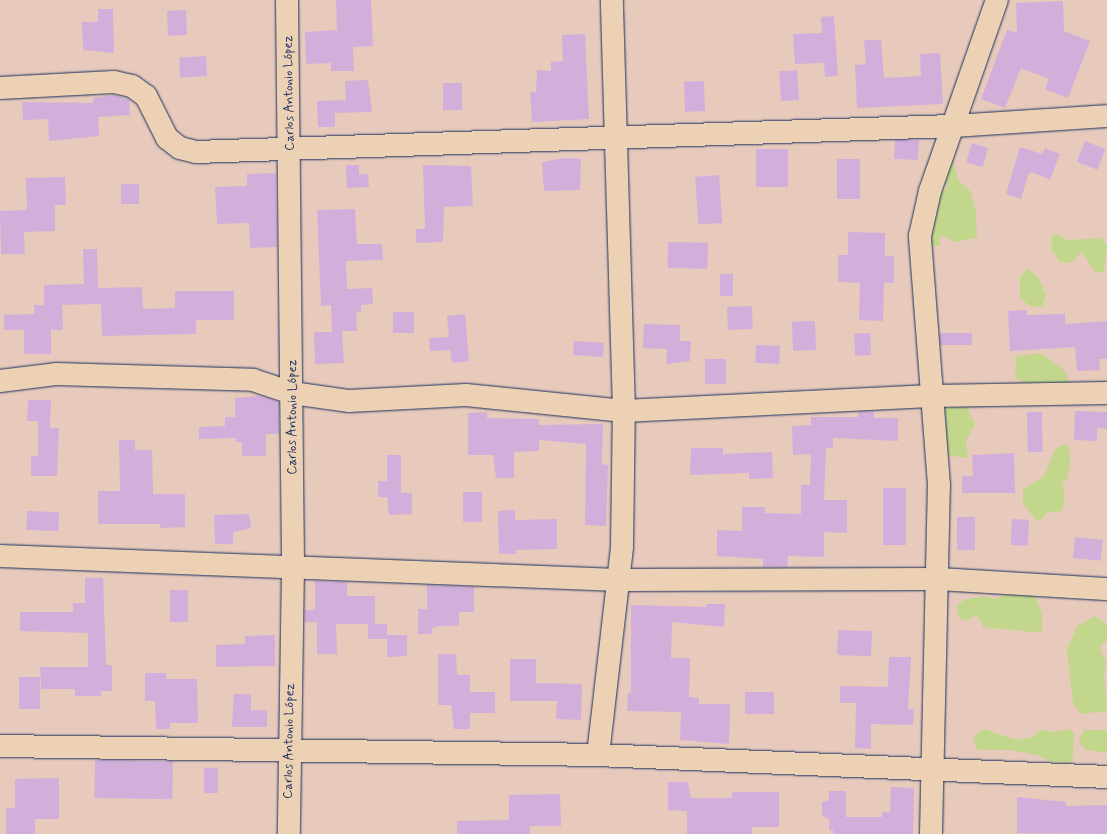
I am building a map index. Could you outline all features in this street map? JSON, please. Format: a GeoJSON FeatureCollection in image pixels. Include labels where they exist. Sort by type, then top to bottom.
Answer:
{"type":"FeatureCollection","features":[{"type":"Feature","properties":{"kind":"street","name":"Carlos Antonio López"},"geometry":{"type":"LineString","coordinates":[[287,0],[291,151],[293,567],[289,834]]}},
{"type":"Feature","properties":{"kind":"street"},"geometry":{"type":"LineString","coordinates":[[598,755],[622,546],[624,411],[612,0]]}},
{"type":"Feature","properties":{"kind":"street"},"geometry":{"type":"LineString","coordinates":[[931,834],[939,484],[931,396],[920,236],[930,191],[997,0]]}},
{"type":"Feature","properties":{"kind":"street"},"geometry":{"type":"LineString","coordinates":[[0,88],[114,82],[132,86],[146,96],[167,138],[180,148],[196,152],[291,151],[953,126],[1107,116]]}},
{"type":"Feature","properties":{"kind":"street"},"geometry":{"type":"LineString","coordinates":[[0,382],[56,374],[253,380],[292,393],[349,401],[466,395],[624,411],[931,396],[1107,393]]}},
{"type":"Feature","properties":{"kind":"street"},"geometry":{"type":"LineString","coordinates":[[0,556],[618,580],[937,579],[1107,589]]}},
{"type":"Feature","properties":{"kind":"street"},"geometry":{"type":"LineString","coordinates":[[0,746],[290,749],[598,755],[932,771],[1107,776]]}},
{"type":"Feature","properties":{"kind":"green space"},"geometry":{"type":"Polygon","coordinates":[[[953,159],[958,180],[970,191],[976,211],[977,238],[956,242],[940,235],[940,246],[934,246],[930,244],[928,232],[939,194],[948,188],[941,175],[942,164],[953,159]]]}},
{"type":"Feature","properties":{"kind":"green space"},"geometry":{"type":"Polygon","coordinates":[[[1053,233],[1068,240],[1101,238],[1107,245],[1104,273],[1095,272],[1082,252],[1072,263],[1060,262],[1051,249],[1053,233]]]}},
{"type":"Feature","properties":{"kind":"green space"},"geometry":{"type":"Polygon","coordinates":[[[1027,269],[1038,277],[1046,295],[1042,307],[1029,306],[1020,297],[1020,277],[1027,269]]]}},
{"type":"Feature","properties":{"kind":"green space"},"geometry":{"type":"Polygon","coordinates":[[[1041,353],[1065,371],[1070,384],[1038,388],[1015,378],[1016,356],[1041,353]]]}},
{"type":"Feature","properties":{"kind":"green space"},"geometry":{"type":"Polygon","coordinates":[[[948,401],[966,405],[975,424],[966,441],[968,456],[965,458],[945,455],[940,408],[948,401]]]}},
{"type":"Feature","properties":{"kind":"green space"},"geometry":{"type":"Polygon","coordinates":[[[1066,444],[1070,451],[1070,468],[1066,481],[1062,482],[1065,497],[1062,511],[1046,513],[1041,520],[1036,520],[1023,503],[1023,489],[1044,476],[1055,449],[1066,444]]]}},
{"type":"Feature","properties":{"kind":"green space"},"geometry":{"type":"Polygon","coordinates":[[[1008,591],[1035,595],[1042,614],[1042,633],[983,627],[977,615],[965,621],[959,618],[957,605],[964,600],[984,596],[997,599],[1008,591]]]}},
{"type":"Feature","properties":{"kind":"green space"},"geometry":{"type":"Polygon","coordinates":[[[1095,616],[1107,624],[1107,641],[1102,644],[1100,650],[1106,662],[1104,674],[1107,711],[1080,714],[1073,703],[1067,650],[1077,626],[1095,616]]]}},
{"type":"Feature","properties":{"kind":"green space"},"geometry":{"type":"Polygon","coordinates":[[[985,729],[1016,740],[1030,738],[1041,730],[1055,732],[1068,729],[1074,732],[1073,758],[1069,763],[1055,763],[1037,755],[1011,750],[977,750],[973,736],[985,729]]]}},
{"type":"Feature","properties":{"kind":"green space"},"geometry":{"type":"Polygon","coordinates":[[[1084,730],[1107,730],[1107,753],[1086,750],[1081,745],[1079,739],[1084,730]]]}},
{"type":"Feature","properties":{"kind":"building"},"geometry":{"type":"Polygon","coordinates":[[[336,0],[371,0],[373,46],[353,47],[354,71],[331,71],[331,63],[306,64],[305,32],[337,30],[336,0]]]}},
{"type":"Feature","properties":{"kind":"building"},"geometry":{"type":"Polygon","coordinates":[[[1063,1],[1064,31],[1090,41],[1068,98],[1045,89],[1049,79],[1021,68],[1005,108],[981,99],[1007,30],[1017,33],[1016,3],[1063,1]]]}},
{"type":"Feature","properties":{"kind":"building"},"geometry":{"type":"Polygon","coordinates":[[[98,9],[113,9],[114,53],[83,50],[82,22],[98,22],[98,9]]]}},
{"type":"Feature","properties":{"kind":"building"},"geometry":{"type":"Polygon","coordinates":[[[186,10],[187,35],[168,36],[167,11],[186,10]]]}},
{"type":"Feature","properties":{"kind":"building"},"geometry":{"type":"Polygon","coordinates":[[[834,16],[838,76],[825,77],[824,63],[795,64],[793,34],[822,33],[821,17],[834,16]]]}},
{"type":"Feature","properties":{"kind":"building"},"geometry":{"type":"Polygon","coordinates":[[[585,34],[589,119],[532,122],[530,92],[536,92],[537,70],[551,71],[551,62],[563,61],[562,35],[585,34]]]}},
{"type":"Feature","properties":{"kind":"building"},"geometry":{"type":"Polygon","coordinates":[[[864,40],[881,40],[884,78],[921,76],[920,54],[940,53],[943,104],[857,108],[855,65],[866,64],[864,40]]]}},
{"type":"Feature","properties":{"kind":"building"},"geometry":{"type":"Polygon","coordinates":[[[206,56],[207,76],[180,77],[179,57],[206,56]]]}},
{"type":"Feature","properties":{"kind":"building"},"geometry":{"type":"Polygon","coordinates":[[[797,70],[799,100],[781,101],[779,71],[797,70]]]}},
{"type":"Feature","properties":{"kind":"building"},"geometry":{"type":"Polygon","coordinates":[[[368,80],[372,112],[335,113],[335,127],[318,127],[317,101],[346,100],[345,81],[368,80]]]}},
{"type":"Feature","properties":{"kind":"building"},"geometry":{"type":"Polygon","coordinates":[[[704,81],[705,111],[685,112],[684,82],[704,81]]]}},
{"type":"Feature","properties":{"kind":"building"},"geometry":{"type":"Polygon","coordinates":[[[443,83],[462,83],[462,110],[443,110],[443,83]]]}},
{"type":"Feature","properties":{"kind":"building"},"geometry":{"type":"Polygon","coordinates":[[[113,95],[129,99],[130,115],[98,117],[99,136],[49,141],[48,119],[23,120],[22,102],[93,103],[93,98],[113,95]]]}},
{"type":"Feature","properties":{"kind":"building"},"geometry":{"type":"Polygon","coordinates":[[[895,139],[919,140],[918,160],[894,159],[895,139]]]}},
{"type":"Feature","properties":{"kind":"building"},"geometry":{"type":"Polygon","coordinates":[[[1085,141],[1105,149],[1097,170],[1077,161],[1085,141]]]}},
{"type":"Feature","properties":{"kind":"building"},"geometry":{"type":"Polygon","coordinates":[[[972,143],[988,148],[982,167],[966,162],[972,143]]]}},
{"type":"Feature","properties":{"kind":"building"},"geometry":{"type":"Polygon","coordinates":[[[1020,147],[1042,154],[1045,148],[1060,154],[1050,180],[1031,172],[1028,175],[1021,199],[1006,194],[1020,147]]]}},
{"type":"Feature","properties":{"kind":"building"},"geometry":{"type":"Polygon","coordinates":[[[756,149],[788,149],[788,187],[756,187],[756,149]]]}},
{"type":"Feature","properties":{"kind":"building"},"geometry":{"type":"Polygon","coordinates":[[[564,158],[581,159],[580,190],[544,191],[542,162],[564,158]]]}},
{"type":"Feature","properties":{"kind":"building"},"geometry":{"type":"Polygon","coordinates":[[[837,159],[860,159],[860,199],[837,199],[837,159]]]}},
{"type":"Feature","properties":{"kind":"building"},"geometry":{"type":"Polygon","coordinates":[[[346,165],[359,165],[359,174],[368,174],[369,187],[347,188],[346,165]]]}},
{"type":"Feature","properties":{"kind":"building"},"geometry":{"type":"Polygon","coordinates":[[[423,165],[471,166],[473,206],[444,207],[443,242],[416,243],[416,229],[425,229],[423,165]]]}},
{"type":"Feature","properties":{"kind":"building"},"geometry":{"type":"Polygon","coordinates":[[[276,173],[277,247],[250,248],[249,223],[217,224],[215,187],[247,186],[247,174],[276,173]]]}},
{"type":"Feature","properties":{"kind":"building"},"geometry":{"type":"Polygon","coordinates":[[[719,175],[722,223],[698,225],[695,177],[719,175]]]}},
{"type":"Feature","properties":{"kind":"building"},"geometry":{"type":"Polygon","coordinates":[[[65,177],[66,205],[55,205],[55,231],[24,232],[25,254],[1,254],[0,211],[27,210],[26,178],[65,177]]]}},
{"type":"Feature","properties":{"kind":"building"},"geometry":{"type":"Polygon","coordinates":[[[121,184],[139,184],[139,204],[121,204],[121,184]]]}},
{"type":"Feature","properties":{"kind":"building"},"geometry":{"type":"Polygon","coordinates":[[[355,209],[357,244],[382,244],[383,260],[346,261],[347,289],[372,288],[373,304],[361,305],[361,312],[356,313],[357,331],[342,331],[344,363],[315,364],[314,332],[332,332],[331,305],[321,306],[317,210],[355,209]]]}},
{"type":"Feature","properties":{"kind":"building"},"geometry":{"type":"Polygon","coordinates":[[[848,232],[885,233],[885,256],[894,256],[894,283],[884,283],[883,321],[859,320],[860,283],[838,282],[838,255],[848,255],[848,232]]]}},
{"type":"Feature","properties":{"kind":"building"},"geometry":{"type":"Polygon","coordinates":[[[668,242],[708,243],[708,269],[668,268],[668,242]]]}},
{"type":"Feature","properties":{"kind":"building"},"geometry":{"type":"Polygon","coordinates":[[[83,249],[97,249],[98,288],[142,287],[143,309],[175,308],[175,291],[234,291],[234,320],[196,320],[196,334],[102,336],[101,304],[62,305],[63,330],[51,330],[51,354],[24,354],[24,330],[4,330],[4,315],[34,314],[34,305],[44,305],[44,285],[84,284],[83,249]]]}},
{"type":"Feature","properties":{"kind":"building"},"geometry":{"type":"Polygon","coordinates":[[[720,274],[733,274],[733,296],[720,296],[720,274]]]}},
{"type":"Feature","properties":{"kind":"building"},"geometry":{"type":"Polygon","coordinates":[[[752,306],[753,329],[728,330],[727,307],[752,306]]]}},
{"type":"Feature","properties":{"kind":"building"},"geometry":{"type":"Polygon","coordinates":[[[1027,310],[1027,315],[1065,314],[1065,324],[1107,321],[1107,359],[1099,359],[1100,370],[1077,371],[1075,347],[1010,351],[1008,311],[1027,310]]]}},
{"type":"Feature","properties":{"kind":"building"},"geometry":{"type":"Polygon","coordinates":[[[393,312],[414,312],[414,333],[393,333],[393,312]]]}},
{"type":"Feature","properties":{"kind":"building"},"geometry":{"type":"Polygon","coordinates":[[[465,314],[469,361],[452,363],[450,350],[430,351],[429,338],[449,337],[447,316],[465,314]]]}},
{"type":"Feature","properties":{"kind":"building"},"geometry":{"type":"Polygon","coordinates":[[[815,321],[816,350],[793,351],[792,322],[815,321]]]}},
{"type":"Feature","properties":{"kind":"building"},"geometry":{"type":"Polygon","coordinates":[[[644,324],[680,325],[680,341],[691,341],[690,361],[666,364],[667,349],[643,348],[644,324]]]}},
{"type":"Feature","properties":{"kind":"building"},"geometry":{"type":"Polygon","coordinates":[[[870,333],[871,355],[855,356],[854,334],[870,333]]]}},
{"type":"Feature","properties":{"kind":"building"},"geometry":{"type":"Polygon","coordinates":[[[940,333],[972,333],[972,345],[940,345],[940,333]]]}},
{"type":"Feature","properties":{"kind":"building"},"geometry":{"type":"Polygon","coordinates":[[[574,341],[604,343],[603,357],[573,355],[574,341]]]}},
{"type":"Feature","properties":{"kind":"building"},"geometry":{"type":"Polygon","coordinates":[[[756,345],[780,346],[779,364],[755,363],[756,345]]]}},
{"type":"Feature","properties":{"kind":"building"},"geometry":{"type":"Polygon","coordinates":[[[705,359],[726,359],[726,384],[705,384],[705,359]]]}},
{"type":"Feature","properties":{"kind":"building"},"geometry":{"type":"Polygon","coordinates":[[[260,396],[279,402],[279,434],[266,434],[266,456],[242,456],[242,442],[236,442],[236,438],[199,439],[199,427],[225,426],[225,417],[235,417],[235,398],[260,396]]]}},
{"type":"Feature","properties":{"kind":"building"},"geometry":{"type":"Polygon","coordinates":[[[28,400],[51,400],[50,428],[59,428],[57,476],[31,476],[31,456],[38,456],[38,421],[27,421],[28,400]]]}},
{"type":"Feature","properties":{"kind":"building"},"geometry":{"type":"Polygon","coordinates":[[[874,411],[874,418],[898,418],[898,441],[833,438],[833,448],[826,448],[824,500],[847,500],[847,533],[824,532],[824,557],[788,556],[787,567],[763,567],[763,559],[717,556],[717,530],[742,531],[742,507],[765,507],[765,513],[801,514],[801,485],[810,485],[811,454],[793,455],[792,426],[811,425],[811,417],[858,417],[858,412],[874,411]]]}},
{"type":"Feature","properties":{"kind":"building"},"geometry":{"type":"Polygon","coordinates":[[[1075,411],[1107,412],[1107,429],[1097,428],[1097,441],[1074,440],[1075,411]]]}},
{"type":"Feature","properties":{"kind":"building"},"geometry":{"type":"Polygon","coordinates":[[[487,412],[487,418],[539,419],[539,425],[603,424],[602,464],[608,465],[606,526],[585,525],[586,444],[539,440],[539,451],[514,452],[514,478],[496,478],[493,455],[468,455],[468,413],[487,412]]]}},
{"type":"Feature","properties":{"kind":"building"},"geometry":{"type":"Polygon","coordinates":[[[1027,412],[1042,412],[1043,452],[1028,452],[1027,412]]]}},
{"type":"Feature","properties":{"kind":"building"},"geometry":{"type":"Polygon","coordinates":[[[119,440],[135,440],[135,450],[152,450],[153,494],[185,494],[185,527],[160,528],[160,524],[98,524],[98,491],[120,491],[119,440]]]}},
{"type":"Feature","properties":{"kind":"building"},"geometry":{"type":"Polygon","coordinates":[[[691,448],[723,448],[723,454],[772,452],[773,478],[749,479],[749,473],[690,475],[691,448]]]}},
{"type":"Feature","properties":{"kind":"building"},"geometry":{"type":"Polygon","coordinates":[[[1014,453],[1015,493],[962,493],[962,476],[973,476],[972,455],[1014,453]]]}},
{"type":"Feature","properties":{"kind":"building"},"geometry":{"type":"Polygon","coordinates":[[[387,455],[401,455],[401,493],[412,493],[412,514],[389,515],[387,497],[378,497],[378,481],[387,481],[387,455]]]}},
{"type":"Feature","properties":{"kind":"building"},"geometry":{"type":"Polygon","coordinates":[[[883,488],[906,488],[906,545],[883,545],[883,488]]]}},
{"type":"Feature","properties":{"kind":"building"},"geometry":{"type":"Polygon","coordinates":[[[463,492],[482,492],[482,522],[463,522],[463,492]]]}},
{"type":"Feature","properties":{"kind":"building"},"geometry":{"type":"Polygon","coordinates":[[[515,510],[515,520],[557,519],[557,549],[516,550],[516,554],[499,554],[498,511],[515,510]]]}},
{"type":"Feature","properties":{"kind":"building"},"geometry":{"type":"Polygon","coordinates":[[[27,511],[59,512],[58,531],[26,530],[27,511]]]}},
{"type":"Feature","properties":{"kind":"building"},"geometry":{"type":"Polygon","coordinates":[[[249,514],[251,528],[233,532],[233,544],[215,544],[214,515],[249,514]]]}},
{"type":"Feature","properties":{"kind":"building"},"geometry":{"type":"Polygon","coordinates":[[[957,517],[975,517],[975,550],[957,550],[957,517]]]}},
{"type":"Feature","properties":{"kind":"building"},"geometry":{"type":"Polygon","coordinates":[[[1012,519],[1029,520],[1028,546],[1011,545],[1012,519]]]}},
{"type":"Feature","properties":{"kind":"building"},"geometry":{"type":"Polygon","coordinates":[[[1075,537],[1103,540],[1101,561],[1073,558],[1075,537]]]}},
{"type":"Feature","properties":{"kind":"building"},"geometry":{"type":"Polygon","coordinates":[[[85,578],[103,578],[106,665],[112,665],[112,691],[101,691],[101,696],[75,696],[75,689],[41,689],[40,667],[88,667],[88,633],[20,631],[20,612],[73,612],[73,603],[85,603],[85,578]]]}},
{"type":"Feature","properties":{"kind":"building"},"geometry":{"type":"Polygon","coordinates":[[[315,581],[347,582],[347,596],[375,596],[375,624],[387,624],[387,635],[407,635],[407,656],[387,657],[387,639],[368,639],[368,624],[336,624],[337,654],[317,654],[317,622],[305,622],[305,610],[315,610],[315,581]]]}},
{"type":"Feature","properties":{"kind":"building"},"geometry":{"type":"Polygon","coordinates":[[[427,585],[474,587],[474,612],[459,612],[459,626],[440,626],[432,628],[432,634],[418,634],[418,609],[427,609],[427,585]]]}},
{"type":"Feature","properties":{"kind":"building"},"geometry":{"type":"Polygon","coordinates":[[[170,590],[188,590],[188,622],[170,622],[170,590]]]}},
{"type":"Feature","properties":{"kind":"building"},"geometry":{"type":"Polygon","coordinates":[[[706,604],[725,604],[724,627],[672,622],[671,658],[690,658],[689,697],[699,698],[699,704],[730,704],[729,744],[680,740],[681,712],[627,711],[628,693],[631,693],[631,605],[706,607],[706,604]]]}},
{"type":"Feature","properties":{"kind":"building"},"geometry":{"type":"Polygon","coordinates":[[[838,630],[872,631],[871,656],[837,655],[838,630]]]}},
{"type":"Feature","properties":{"kind":"building"},"geometry":{"type":"Polygon","coordinates":[[[275,635],[275,666],[216,667],[216,645],[245,644],[245,636],[275,635]]]}},
{"type":"Feature","properties":{"kind":"building"},"geometry":{"type":"Polygon","coordinates":[[[438,654],[456,654],[457,675],[470,675],[470,692],[495,692],[495,713],[470,713],[470,729],[454,729],[451,705],[438,705],[438,654]]]}},
{"type":"Feature","properties":{"kind":"building"},"geometry":{"type":"Polygon","coordinates":[[[889,657],[911,657],[908,709],[914,709],[913,725],[871,724],[871,749],[855,748],[856,703],[840,703],[840,686],[888,687],[889,657]]]}},
{"type":"Feature","properties":{"kind":"building"},"geometry":{"type":"Polygon","coordinates":[[[510,659],[536,659],[536,683],[582,684],[581,720],[556,719],[557,701],[510,701],[510,659]]]}},
{"type":"Feature","properties":{"kind":"building"},"geometry":{"type":"Polygon","coordinates":[[[145,673],[166,673],[166,679],[197,679],[198,723],[170,723],[170,729],[156,729],[155,701],[145,701],[145,673]]]}},
{"type":"Feature","properties":{"kind":"building"},"geometry":{"type":"Polygon","coordinates":[[[19,677],[40,677],[40,709],[19,709],[19,677]]]}},
{"type":"Feature","properties":{"kind":"building"},"geometry":{"type":"Polygon","coordinates":[[[745,692],[774,692],[774,714],[745,714],[745,692]]]}},
{"type":"Feature","properties":{"kind":"building"},"geometry":{"type":"Polygon","coordinates":[[[234,694],[251,694],[251,710],[267,710],[267,727],[232,727],[234,694]]]}},
{"type":"Feature","properties":{"kind":"building"},"geometry":{"type":"Polygon","coordinates":[[[95,760],[173,761],[172,799],[94,798],[95,760]]]}},
{"type":"Feature","properties":{"kind":"building"},"geometry":{"type":"Polygon","coordinates":[[[204,768],[218,768],[218,793],[204,793],[204,768]]]}},
{"type":"Feature","properties":{"kind":"building"},"geometry":{"type":"Polygon","coordinates":[[[59,778],[59,819],[35,819],[35,834],[6,834],[6,808],[15,808],[15,779],[59,778]]]}},
{"type":"Feature","properties":{"kind":"building"},"geometry":{"type":"Polygon","coordinates":[[[668,782],[688,782],[691,798],[732,798],[732,792],[779,792],[779,827],[752,827],[752,834],[687,834],[687,811],[668,810],[668,782]]]}},
{"type":"Feature","properties":{"kind":"building"},"geometry":{"type":"Polygon","coordinates":[[[891,787],[914,788],[913,834],[833,834],[833,830],[829,830],[829,819],[822,816],[822,802],[829,800],[829,791],[846,791],[846,817],[882,817],[882,812],[890,812],[891,787]]]}},
{"type":"Feature","properties":{"kind":"building"},"geometry":{"type":"Polygon","coordinates":[[[560,794],[561,826],[530,826],[530,834],[457,834],[457,821],[509,820],[509,795],[560,794]]]}},
{"type":"Feature","properties":{"kind":"building"},"geometry":{"type":"Polygon","coordinates":[[[1017,797],[1066,802],[1066,806],[1107,805],[1107,834],[1017,833],[1017,797]]]}}]}
